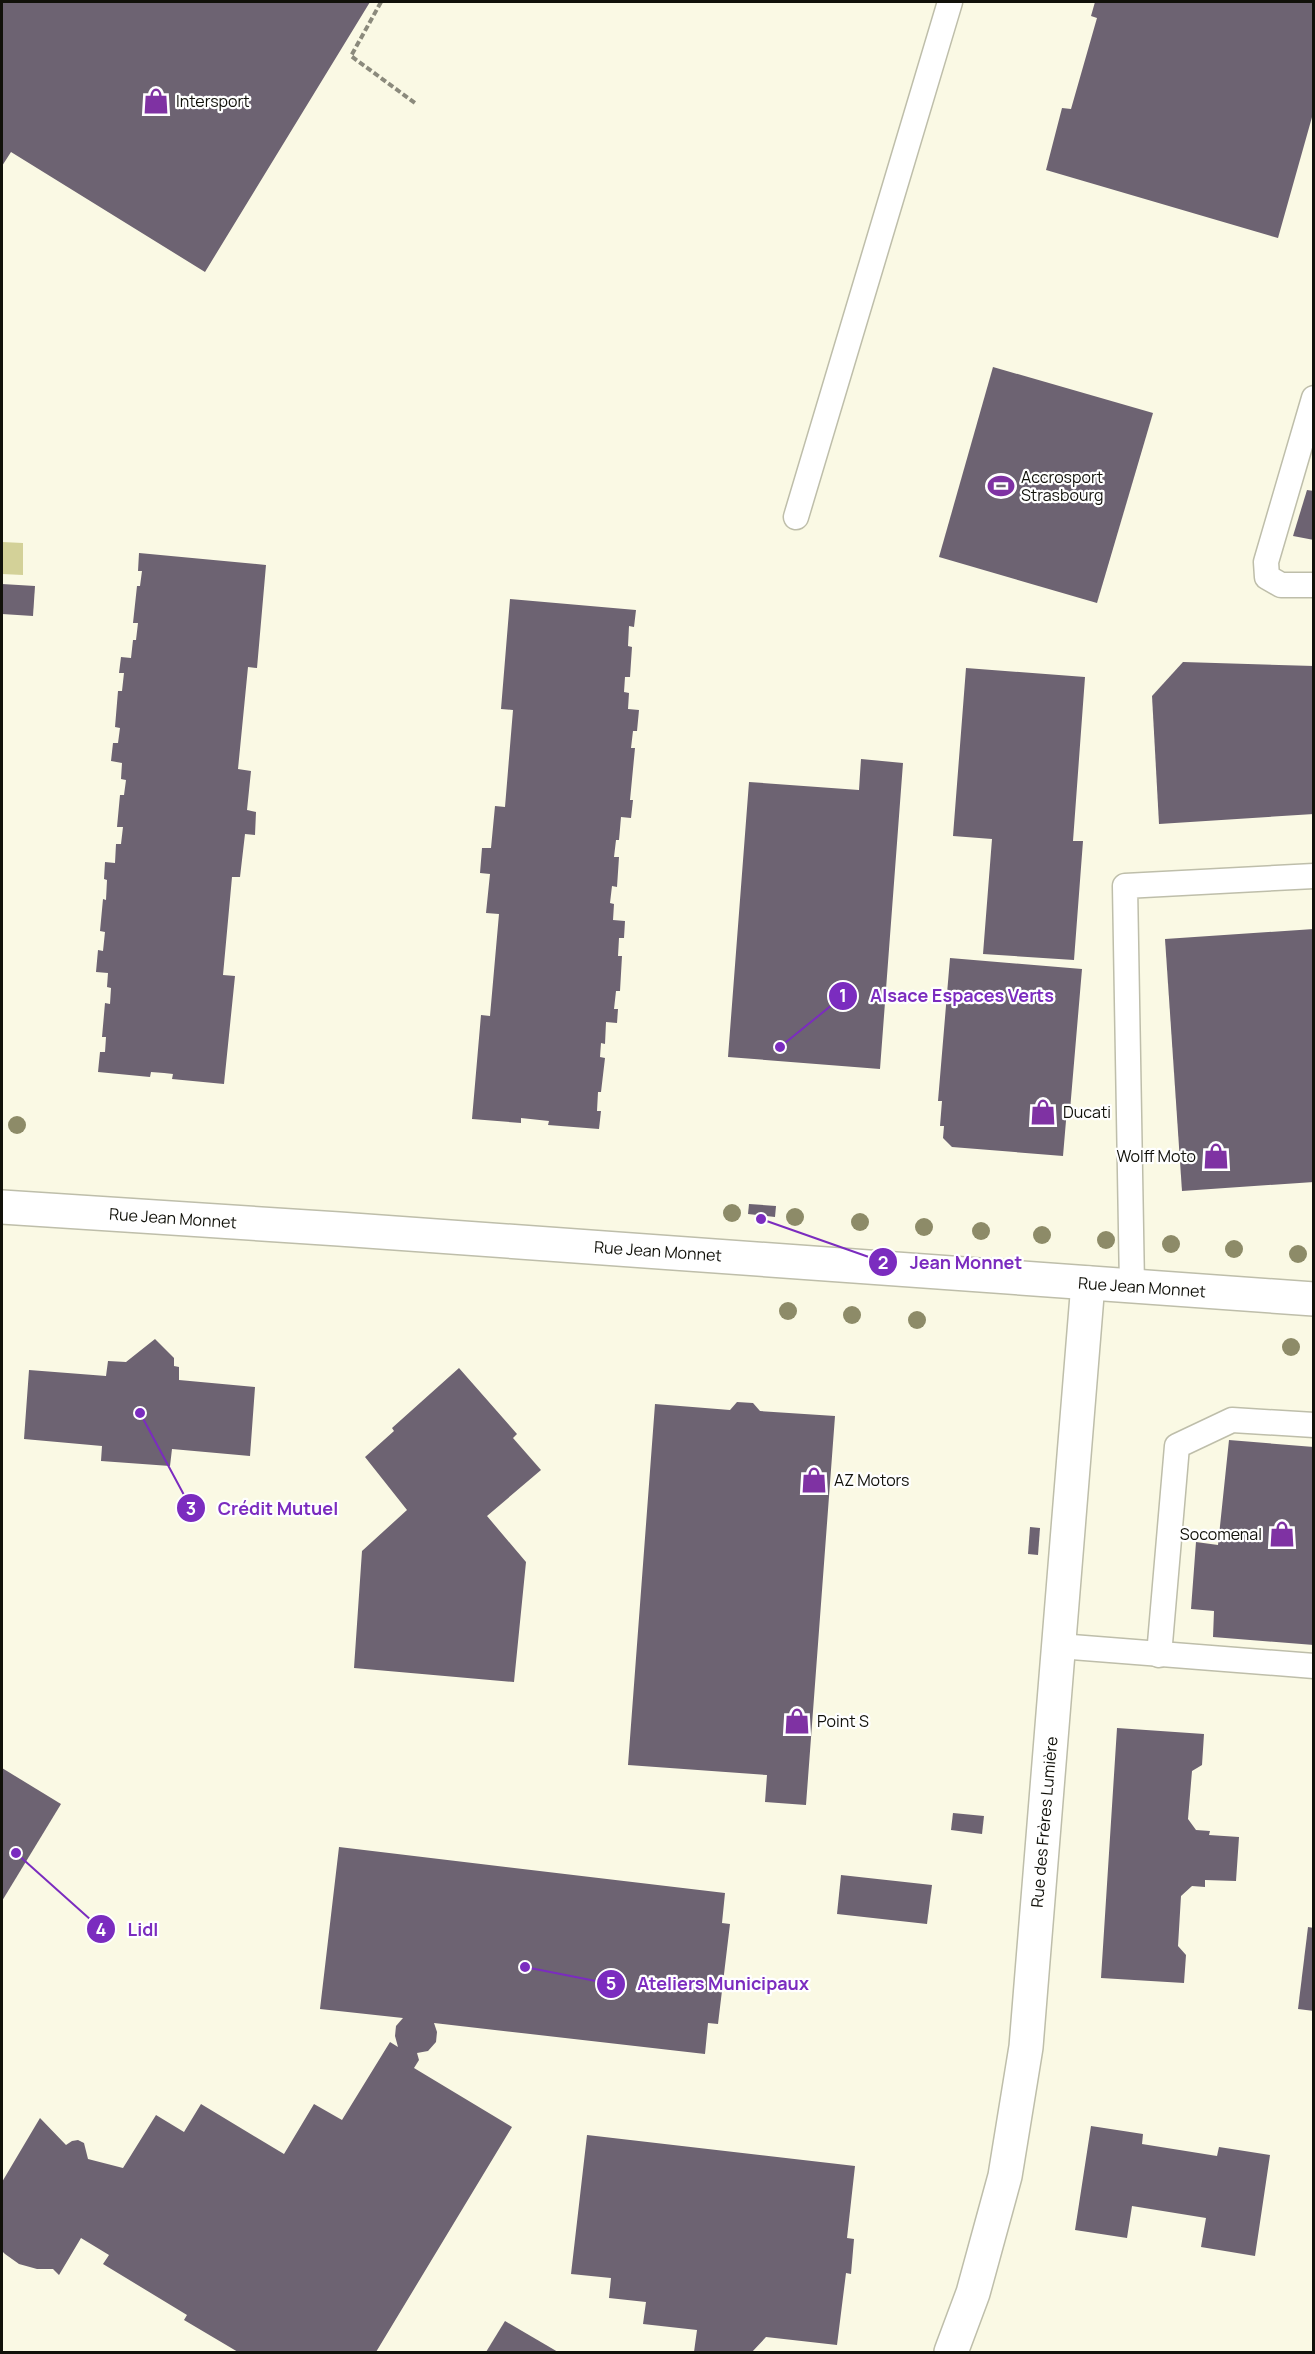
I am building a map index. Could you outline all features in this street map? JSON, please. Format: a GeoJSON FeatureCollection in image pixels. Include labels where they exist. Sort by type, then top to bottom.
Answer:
{"type":"FeatureCollection","features":[{"type":"Feature","properties":{"kind":"street","name":"Rue Jean Monnet"},"geometry":{"type":"LineString","coordinates":[[2,1207],[434,1235],[1314,1299]]}},
{"type":"Feature","properties":{"kind":"street","name":"Rue des Frères Lumière"},"geometry":{"type":"LineString","coordinates":[[952,2352],[973,2293],[1005,2176],[1026,2047],[1088,1283]]}},
{"type":"Feature","properties":{"kind":"lane"},"geometry":{"type":"LineString","coordinates":[[796,517],[950,2]]}},
{"type":"Feature","properties":{"kind":"lane"},"geometry":{"type":"LineString","coordinates":[[1314,398],[1266,562],[1267,577],[1281,585],[1314,585]]}},
{"type":"Feature","properties":{"kind":"lane"},"geometry":{"type":"LineString","coordinates":[[1132,1286],[1125,886],[1314,876]]}},
{"type":"Feature","properties":{"kind":"lane"},"geometry":{"type":"LineString","coordinates":[[1159,1655],[1176,1446],[1232,1420],[1314,1425]]}},
{"type":"Feature","properties":{"kind":"lane"},"geometry":{"type":"LineString","coordinates":[[1059,1646],[1314,1666]]}},
{"type":"Feature","properties":{"kind":"path"},"geometry":{"type":"LineString","coordinates":[[381,2],[351,56],[415,103]]}},
{"type":"Feature","properties":{"kind":"shaded area"},"geometry":{"type":"Polygon","coordinates":[[[2,542],[23,543],[23,575],[2,574],[2,542]]]}},
{"type":"Feature","properties":{"kind":"building","name":"Intersport"},"geometry":{"type":"Polygon","coordinates":[[[2,2],[370,2],[205,272],[11,152],[2,166],[2,2]]]}},
{"type":"Feature","properties":{"kind":"building"},"geometry":{"type":"Polygon","coordinates":[[[1095,2],[1314,2],[1314,110],[1278,238],[1046,170],[1062,108],[1071,109],[1097,18],[1091,16],[1095,2]]]}},
{"type":"Feature","properties":{"kind":"building"},"geometry":{"type":"Polygon","coordinates":[[[993,367],[1153,413],[1097,603],[939,557],[993,367]]]}},
{"type":"Feature","properties":{"kind":"building"},"geometry":{"type":"Polygon","coordinates":[[[1307,490],[1314,491],[1314,540],[1293,536],[1307,490]]]}},
{"type":"Feature","properties":{"kind":"building"},"geometry":{"type":"Polygon","coordinates":[[[139,553],[266,565],[257,668],[248,667],[238,769],[251,771],[247,810],[256,812],[255,835],[245,834],[240,877],[232,877],[223,975],[235,976],[224,1084],[172,1079],[173,1074],[164,1073],[151,1072],[150,1077],[98,1072],[100,1052],[105,1052],[106,1037],[102,1037],[105,1003],[110,1004],[111,988],[107,987],[108,973],[96,972],[98,950],[103,951],[105,932],[100,931],[103,899],[106,900],[105,862],[115,863],[116,844],[121,844],[123,827],[117,827],[120,795],[124,795],[126,780],[121,779],[122,763],[111,761],[113,743],[118,743],[120,728],[115,727],[118,691],[122,691],[124,673],[119,673],[121,657],[131,658],[133,640],[136,640],[138,623],[133,623],[137,586],[140,586],[142,571],[138,571],[139,553]]]}},
{"type":"Feature","properties":{"kind":"building"},"geometry":{"type":"Polygon","coordinates":[[[2,584],[35,586],[33,616],[2,614],[2,584]]]}},
{"type":"Feature","properties":{"kind":"building"},"geometry":{"type":"Polygon","coordinates":[[[510,599],[636,610],[634,627],[629,626],[628,646],[632,647],[630,677],[625,677],[624,692],[629,693],[628,709],[639,710],[637,731],[633,731],[631,748],[635,748],[630,800],[633,800],[631,818],[621,817],[619,840],[616,840],[614,857],[619,857],[617,887],[612,886],[610,903],[614,904],[613,920],[625,921],[624,938],[619,938],[618,956],[622,956],[620,991],[616,991],[614,1009],[618,1009],[617,1023],[606,1022],[605,1044],[601,1043],[600,1057],[605,1058],[601,1092],[598,1092],[597,1111],[601,1111],[599,1129],[548,1125],[549,1121],[521,1118],[521,1123],[472,1119],[481,1015],[490,1016],[499,914],[486,913],[490,874],[480,873],[482,848],[491,848],[495,806],[505,807],[513,710],[501,709],[510,599]]]}},
{"type":"Feature","properties":{"kind":"building"},"geometry":{"type":"Polygon","coordinates":[[[1183,662],[1314,666],[1314,814],[1159,824],[1152,696],[1183,662]]]}},
{"type":"Feature","properties":{"kind":"building"},"geometry":{"type":"Polygon","coordinates":[[[966,668],[1085,677],[1073,841],[1083,841],[1074,960],[983,954],[992,839],[953,836],[966,668]]]}},
{"type":"Feature","properties":{"kind":"building"},"geometry":{"type":"Polygon","coordinates":[[[861,759],[903,763],[880,1069],[728,1057],[749,782],[859,790],[861,759]]]}},
{"type":"Feature","properties":{"kind":"building"},"geometry":{"type":"Polygon","coordinates":[[[1314,929],[1314,1182],[1182,1191],[1165,939],[1314,929]]]}},
{"type":"Feature","properties":{"kind":"building"},"geometry":{"type":"Polygon","coordinates":[[[950,958],[1082,969],[1070,1110],[1067,1109],[1063,1156],[952,1147],[943,1138],[944,1126],[940,1126],[942,1101],[938,1101],[950,958]]]}},
{"type":"Feature","properties":{"kind":"building"},"geometry":{"type":"Polygon","coordinates":[[[749,1204],[776,1206],[775,1217],[748,1214],[749,1204]]]}},
{"type":"Feature","properties":{"kind":"building"},"geometry":{"type":"Polygon","coordinates":[[[155,1339],[174,1358],[174,1366],[179,1367],[179,1380],[255,1387],[250,1456],[172,1449],[170,1466],[101,1461],[102,1446],[24,1439],[29,1370],[106,1376],[108,1361],[126,1362],[155,1339]]]}},
{"type":"Feature","properties":{"kind":"building"},"geometry":{"type":"Polygon","coordinates":[[[459,1368],[517,1434],[513,1438],[541,1470],[487,1516],[526,1562],[514,1682],[354,1668],[362,1551],[407,1510],[365,1457],[394,1431],[392,1428],[459,1368]]]}},
{"type":"Feature","properties":{"kind":"building"},"geometry":{"type":"Polygon","coordinates":[[[737,1402],[753,1403],[760,1411],[835,1416],[806,1805],[765,1802],[767,1775],[628,1765],[655,1404],[730,1410],[737,1402]]]}},
{"type":"Feature","properties":{"kind":"building"},"geometry":{"type":"Polygon","coordinates":[[[1229,1440],[1314,1447],[1314,1645],[1213,1637],[1214,1611],[1191,1609],[1196,1542],[1218,1545],[1229,1440]]]}},
{"type":"Feature","properties":{"kind":"building"},"geometry":{"type":"Polygon","coordinates":[[[1030,1527],[1040,1528],[1038,1555],[1028,1554],[1030,1527]]]}},
{"type":"Feature","properties":{"kind":"building"},"geometry":{"type":"Polygon","coordinates":[[[1117,1728],[1204,1734],[1202,1765],[1192,1771],[1188,1819],[1196,1830],[1210,1831],[1209,1835],[1239,1837],[1236,1881],[1205,1880],[1205,1887],[1192,1886],[1181,1896],[1178,1946],[1186,1955],[1184,1983],[1101,1978],[1117,1728]]]}},
{"type":"Feature","properties":{"kind":"building"},"geometry":{"type":"Polygon","coordinates":[[[2,1768],[61,1804],[2,1901],[2,1768]]]}},
{"type":"Feature","properties":{"kind":"building"},"geometry":{"type":"Polygon","coordinates":[[[953,1813],[984,1816],[982,1834],[951,1830],[953,1813]]]}},
{"type":"Feature","properties":{"kind":"building"},"geometry":{"type":"Polygon","coordinates":[[[339,1847],[725,1893],[722,1923],[730,1924],[718,2024],[708,2023],[705,2054],[434,2023],[437,2032],[436,2042],[428,2051],[417,2053],[419,2060],[414,2068],[512,2127],[376,2352],[238,2352],[184,2320],[187,2315],[103,2264],[109,2255],[81,2238],[59,2275],[53,2269],[37,2269],[19,2264],[5,2254],[2,2251],[2,2182],[40,2118],[66,2145],[78,2140],[84,2143],[88,2159],[123,2168],[156,2115],[184,2132],[201,2104],[284,2154],[314,2104],[342,2120],[390,2042],[398,2047],[395,2036],[396,2026],[403,2018],[320,2009],[339,1847]]]}},
{"type":"Feature","properties":{"kind":"building"},"geometry":{"type":"Polygon","coordinates":[[[841,1875],[932,1885],[927,1924],[837,1914],[841,1875]]]}},
{"type":"Feature","properties":{"kind":"building"},"geometry":{"type":"Polygon","coordinates":[[[1308,1927],[1314,1928],[1314,2011],[1298,2009],[1308,1927]]]}},
{"type":"Feature","properties":{"kind":"building"},"geometry":{"type":"Polygon","coordinates":[[[1091,2126],[1143,2134],[1142,2144],[1217,2156],[1219,2147],[1270,2155],[1255,2256],[1201,2247],[1206,2218],[1132,2206],[1127,2238],[1075,2230],[1091,2126]]]}},
{"type":"Feature","properties":{"kind":"building"},"geometry":{"type":"Polygon","coordinates":[[[587,2135],[855,2166],[847,2238],[854,2239],[851,2274],[846,2273],[837,2345],[766,2337],[752,2352],[694,2352],[697,2330],[643,2324],[646,2302],[609,2298],[611,2278],[571,2274],[587,2135]]]}},
{"type":"Feature","properties":{"kind":"building"},"geometry":{"type":"Polygon","coordinates":[[[505,2321],[558,2352],[486,2352],[505,2321]]]}},
{"type":"Feature","properties":{"kind":"place","name":"Intersport"},"geometry":{"type":"Point","coordinates":[156,101]}},
{"type":"Feature","properties":{"kind":"place","name":"Accrosport Strasbourg"},"geometry":{"type":"Point","coordinates":[1001,486]}},
{"type":"Feature","properties":{"kind":"place","name":"Alsace Espaces Verts"},"geometry":{"type":"Point","coordinates":[780,1047]}},
{"type":"Feature","properties":{"kind":"place","name":"Ducati"},"geometry":{"type":"Point","coordinates":[1043,1112]}},
{"type":"Feature","properties":{"kind":"place","name":"Wolff Moto"},"geometry":{"type":"Point","coordinates":[1216,1156]}},
{"type":"Feature","properties":{"kind":"place","name":"Jean Monnet"},"geometry":{"type":"Point","coordinates":[761,1219]}},
{"type":"Feature","properties":{"kind":"place","name":"Crédit Mutuel"},"geometry":{"type":"Point","coordinates":[140,1413]}},
{"type":"Feature","properties":{"kind":"place","name":"AZ Motors"},"geometry":{"type":"Point","coordinates":[814,1480]}},
{"type":"Feature","properties":{"kind":"place","name":"Socomenal"},"geometry":{"type":"Point","coordinates":[1282,1534]}},
{"type":"Feature","properties":{"kind":"place","name":"Point S"},"geometry":{"type":"Point","coordinates":[797,1721]}},
{"type":"Feature","properties":{"kind":"place","name":"Lidl"},"geometry":{"type":"Point","coordinates":[16,1853]}},
{"type":"Feature","properties":{"kind":"place","name":"Ateliers Municipaux"},"geometry":{"type":"Point","coordinates":[525,1967]}}]}
